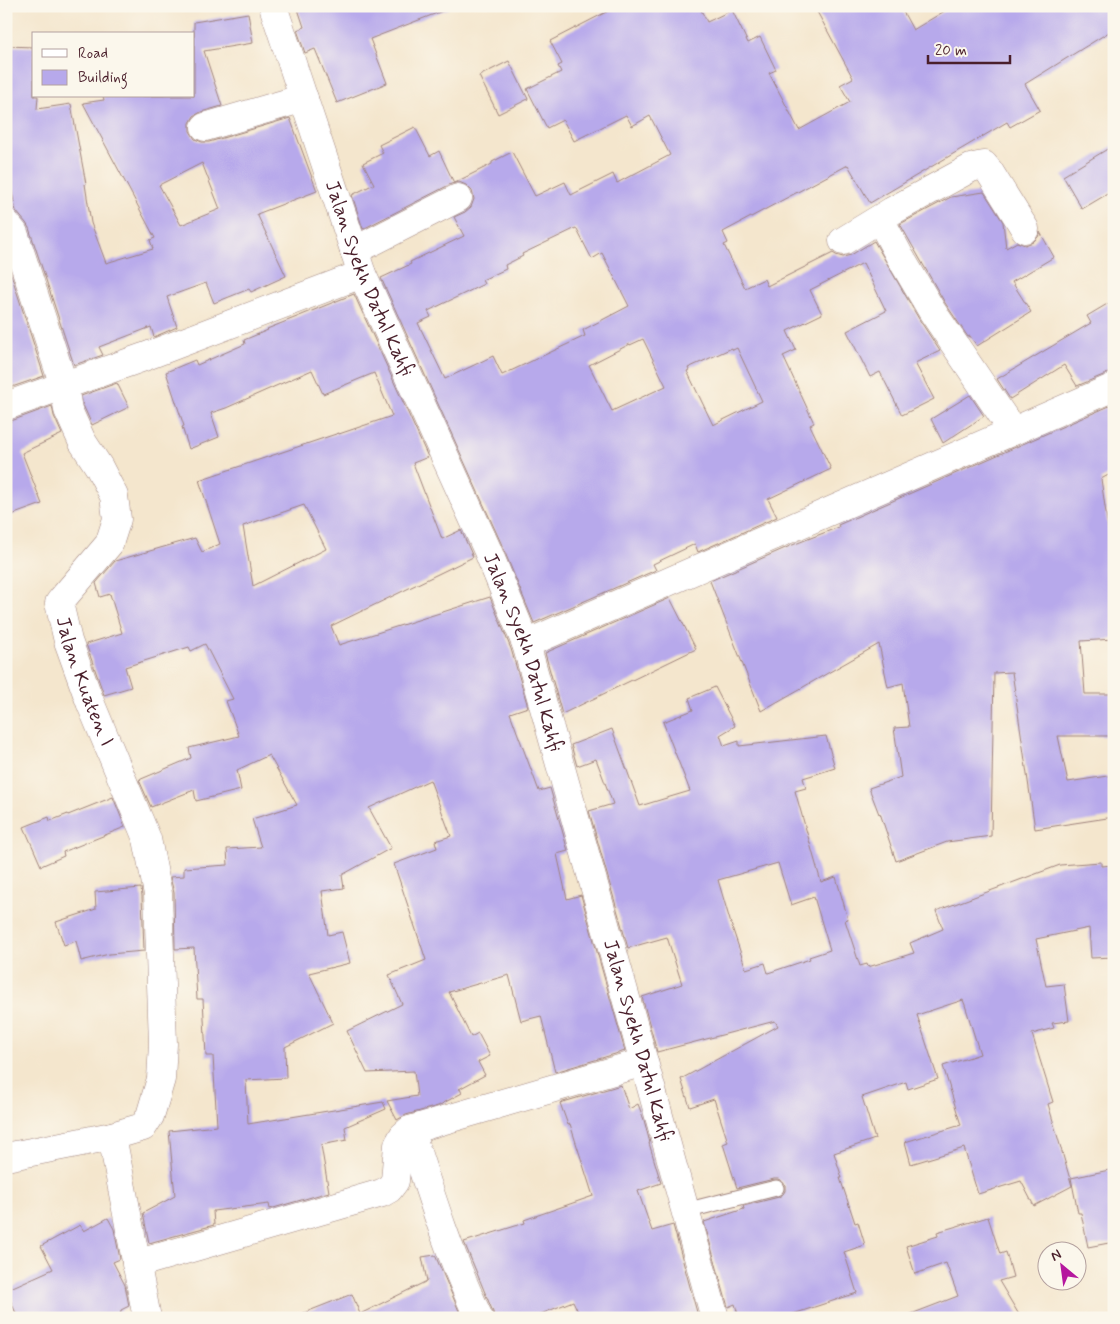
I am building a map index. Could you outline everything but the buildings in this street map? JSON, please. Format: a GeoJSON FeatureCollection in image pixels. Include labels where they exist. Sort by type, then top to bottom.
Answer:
{"type":"FeatureCollection","features":[{"type":"Feature","properties":{"kind":"street","name":"Jalan Syekh Datul Kahfi"},"geometry":{"type":"LineString","coordinates":[[273,6],[358,262],[486,549],[526,644],[715,1318]]}},
{"type":"Feature","properties":{"kind":"street"},"geometry":{"type":"LineString","coordinates":[[205,126],[304,98]]}},
{"type":"Feature","properties":{"kind":"street"},"geometry":{"type":"LineString","coordinates":[[843,242],[892,211],[971,168],[984,165],[990,171],[1025,229]]}},
{"type":"Feature","properties":{"kind":"street"},"geometry":{"type":"LineString","coordinates":[[6,406],[153,353],[358,262],[458,198]]}},
{"type":"Feature","properties":{"kind":"street"},"geometry":{"type":"LineString","coordinates":[[880,220],[932,311],[1013,431]]}},
{"type":"Feature","properties":{"kind":"street","name":"Jalan Kuaten I"},"geometry":{"type":"LineString","coordinates":[[10,228],[64,386],[72,418],[82,441],[99,467],[114,496],[117,519],[109,544],[59,603],[68,641],[90,702],[147,839],[158,894],[163,1044],[160,1079],[150,1116],[143,1127],[112,1136]]}},
{"type":"Feature","properties":{"kind":"street"},"geometry":{"type":"LineString","coordinates":[[526,644],[1114,387]]}},
{"type":"Feature","properties":{"kind":"street"},"geometry":{"type":"LineString","coordinates":[[136,1264],[382,1193],[395,1182],[398,1145],[403,1136],[410,1130],[644,1062]]}},
{"type":"Feature","properties":{"kind":"street"},"geometry":{"type":"LineString","coordinates":[[410,1130],[443,1232],[479,1318]]}},
{"type":"Feature","properties":{"kind":"street"},"geometry":{"type":"LineString","coordinates":[[6,1157],[112,1136],[147,1318]]}},
{"type":"Feature","properties":{"kind":"lane"},"geometry":{"type":"LineString","coordinates":[[685,1211],[776,1188]]}}]}
